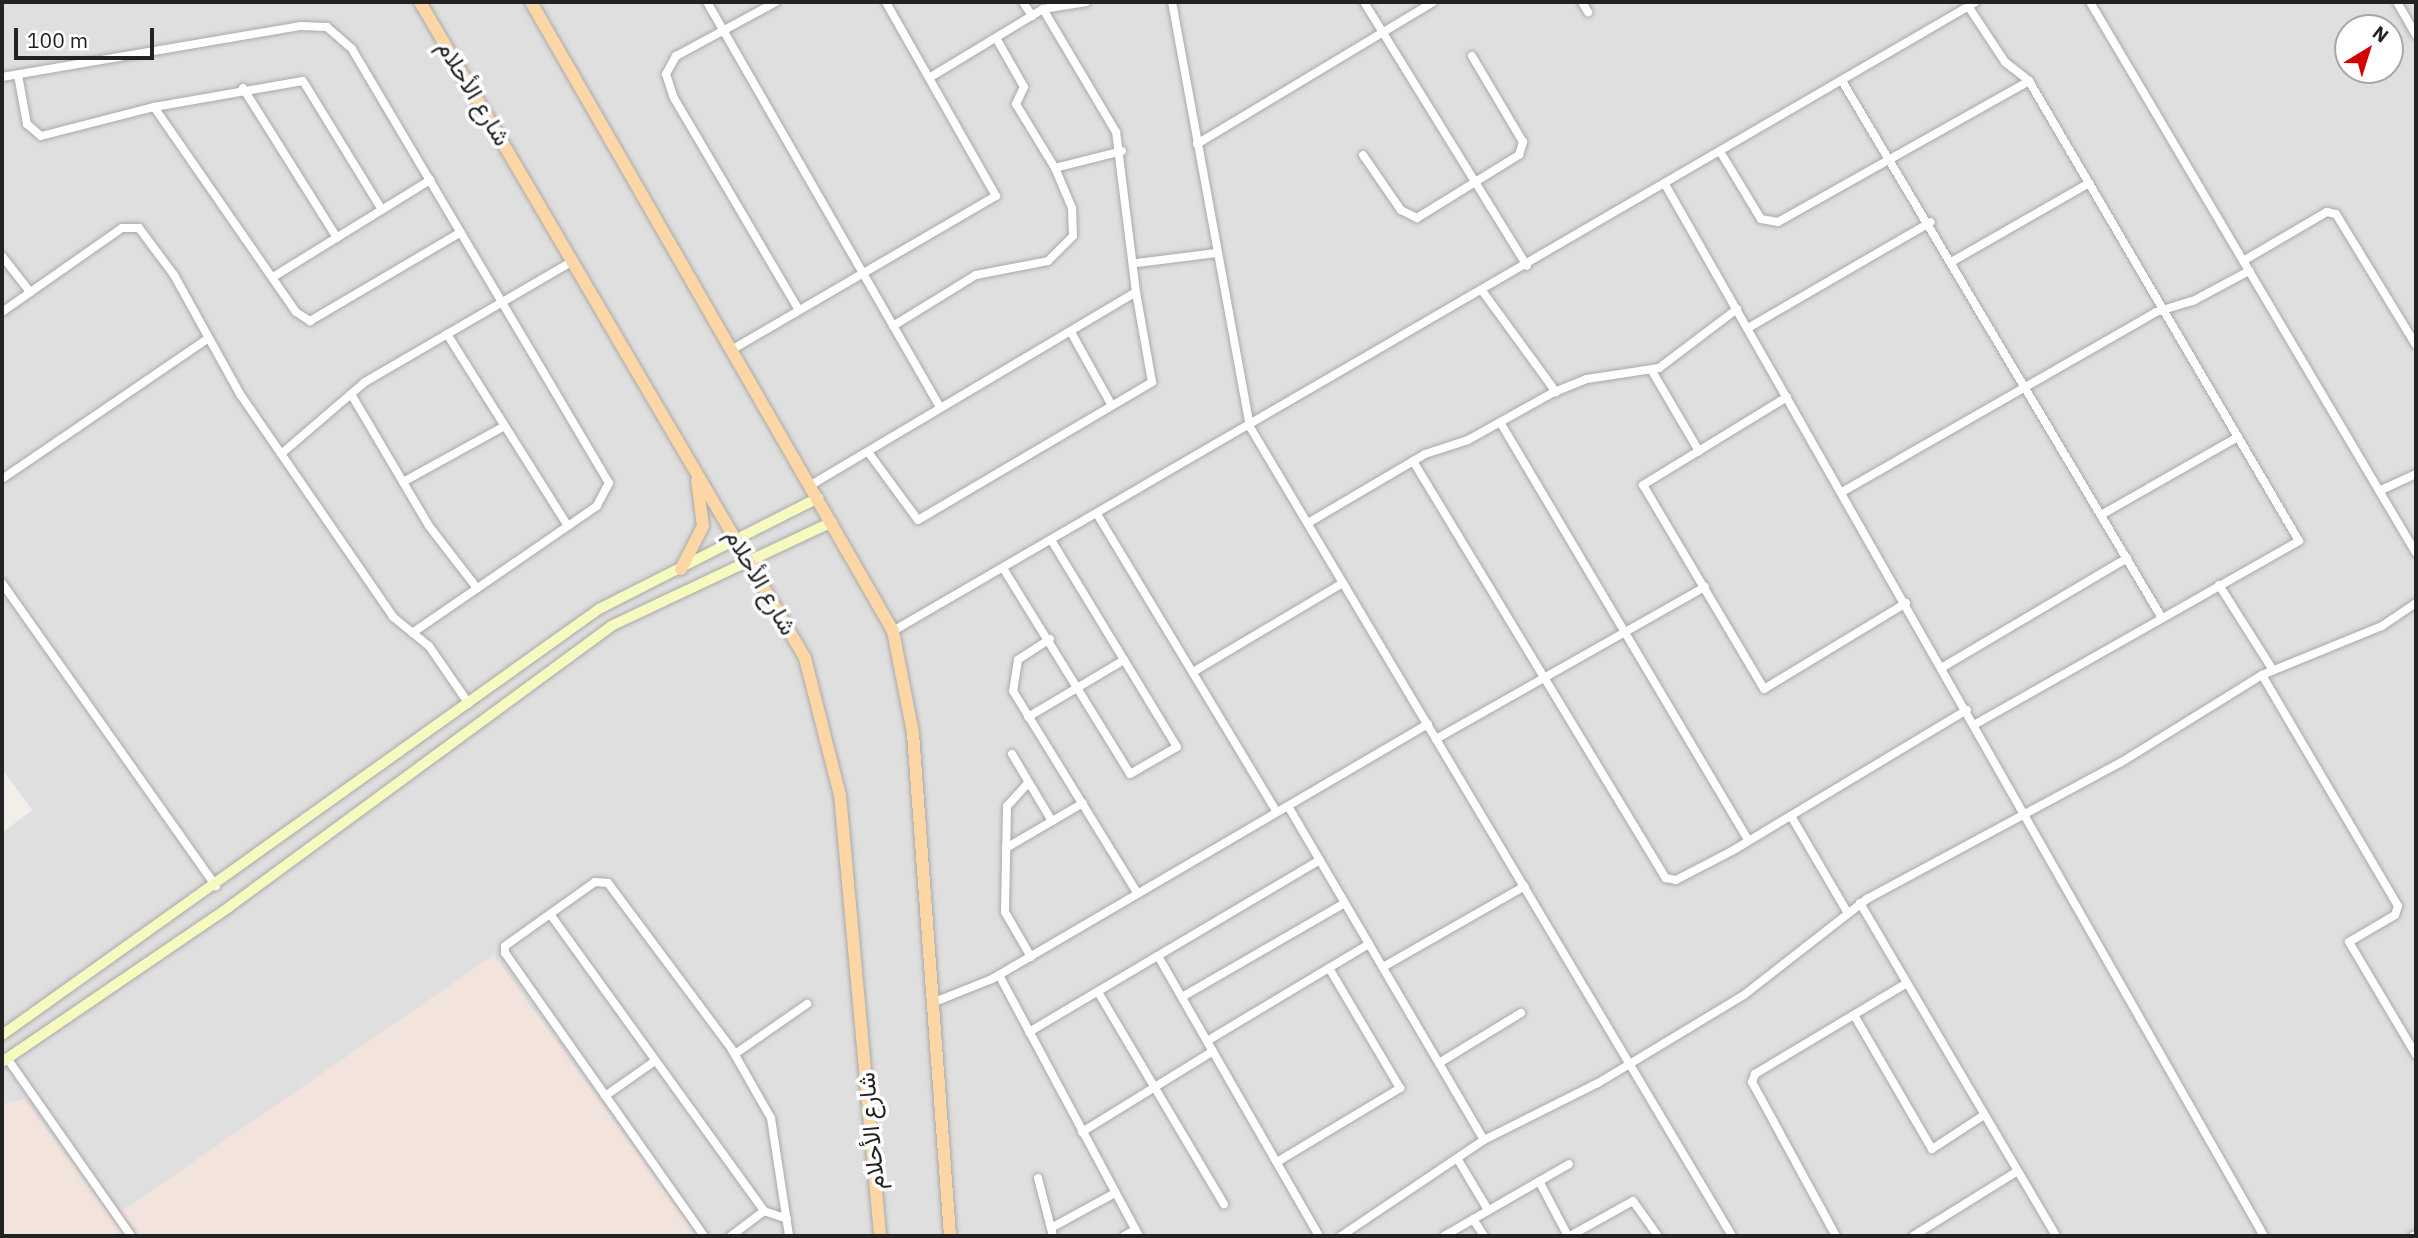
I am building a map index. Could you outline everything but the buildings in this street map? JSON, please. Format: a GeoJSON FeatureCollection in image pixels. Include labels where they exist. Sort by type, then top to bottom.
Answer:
{"type":"FeatureCollection","features":[{"type":"Feature","properties":{"kind":"main road","name":"شارع الأحلام"},"geometry":{"type":"LineString","coordinates":[[421,2],[805,658],[840,795],[880,1236]]}},
{"type":"Feature","properties":{"kind":"main road"},"geometry":{"type":"LineString","coordinates":[[531,2],[893,631],[913,733],[950,1236]]}},
{"type":"Feature","properties":{"kind":"main road"},"geometry":{"type":"LineString","coordinates":[[681,569],[703,526],[695,469]]}},
{"type":"Feature","properties":{"kind":"main road"},"geometry":{"type":"LineString","coordinates":[[2,1035],[216,886],[599,610],[818,498]]}},
{"type":"Feature","properties":{"kind":"main road"},"geometry":{"type":"LineString","coordinates":[[4,1060],[229,906],[611,626],[832,522]]}},
{"type":"Feature","properties":{"kind":"main road"},"geometry":{"type":"LineString","coordinates":[[532,658],[543,675]]}},
{"type":"Feature","properties":{"kind":"main road"},"geometry":{"type":"LineString","coordinates":[[216,886],[229,906]]}},
{"type":"Feature","properties":{"kind":"street"},"geometry":{"type":"LineString","coordinates":[[707,2],[940,407]]}},
{"type":"Feature","properties":{"kind":"street"},"geometry":{"type":"LineString","coordinates":[[776,2],[676,55],[666,74],[669,88],[799,310]]}},
{"type":"Feature","properties":{"kind":"street"},"geometry":{"type":"LineString","coordinates":[[1023,2],[1032,16]]}},
{"type":"Feature","properties":{"kind":"street"},"geometry":{"type":"LineString","coordinates":[[929,78],[1043,9],[1086,2]]}},
{"type":"Feature","properties":{"kind":"street"},"geometry":{"type":"LineString","coordinates":[[1172,2],[1250,427],[1732,1236]]}},
{"type":"Feature","properties":{"kind":"street"},"geometry":{"type":"LineString","coordinates":[[1364,2],[1527,266]]}},
{"type":"Feature","properties":{"kind":"street"},"geometry":{"type":"LineString","coordinates":[[1197,144],[1433,2]]}},
{"type":"Feature","properties":{"kind":"street"},"geometry":{"type":"LineString","coordinates":[[1582,2],[1588,12]]}},
{"type":"Feature","properties":{"kind":"street"},"geometry":{"type":"LineString","coordinates":[[2090,2],[2416,553]]}},
{"type":"Feature","properties":{"kind":"street"},"geometry":{"type":"LineString","coordinates":[[2397,2],[2416,35]]}},
{"type":"Feature","properties":{"kind":"street"},"geometry":{"type":"LineString","coordinates":[[733,349],[996,196],[890,3]]}},
{"type":"Feature","properties":{"kind":"street"},"geometry":{"type":"LineString","coordinates":[[893,631],[1666,186],[1972,4],[2005,62],[2029,81],[2299,541],[1975,724]]}},
{"type":"Feature","properties":{"kind":"street"},"geometry":{"type":"LineString","coordinates":[[868,452],[918,520],[1152,383],[1136,292],[1137,263],[1122,151],[1043,9]]}},
{"type":"Feature","properties":{"kind":"street"},"geometry":{"type":"LineString","coordinates":[[2,77],[300,26],[327,27],[352,49],[609,483],[597,506],[412,633]]}},
{"type":"Feature","properties":{"kind":"street"},"geometry":{"type":"LineString","coordinates":[[893,326],[976,275],[1048,261],[1069,243],[1072,208],[1055,168],[1019,111],[1024,87],[996,38]]}},
{"type":"Feature","properties":{"kind":"street"},"geometry":{"type":"LineString","coordinates":[[1363,155],[1409,216],[1417,218],[1477,184],[1524,149],[1472,56]]}},
{"type":"Feature","properties":{"kind":"street"},"geometry":{"type":"LineString","coordinates":[[18,75],[27,124],[41,136],[154,107],[243,88],[303,80],[382,210]]}},
{"type":"Feature","properties":{"kind":"street"},"geometry":{"type":"LineString","coordinates":[[1842,81],[1893,158],[2161,618]]}},
{"type":"Feature","properties":{"kind":"street"},"geometry":{"type":"LineString","coordinates":[[1721,153],[1768,223],[1893,158],[2029,81]]}},
{"type":"Feature","properties":{"kind":"street"},"geometry":{"type":"LineString","coordinates":[[243,88],[337,238]]}},
{"type":"Feature","properties":{"kind":"street"},"geometry":{"type":"LineString","coordinates":[[154,107],[296,312],[321,319],[461,232]]}},
{"type":"Feature","properties":{"kind":"street"},"geometry":{"type":"LineString","coordinates":[[1055,168],[1122,151]]}},
{"type":"Feature","properties":{"kind":"street"},"geometry":{"type":"LineString","coordinates":[[272,277],[430,180]]}},
{"type":"Feature","properties":{"kind":"street"},"geometry":{"type":"LineString","coordinates":[[1953,261],[2089,183]]}},
{"type":"Feature","properties":{"kind":"street"},"geometry":{"type":"LineString","coordinates":[[1666,186],[1943,667],[2264,1236]]}},
{"type":"Feature","properties":{"kind":"street"},"geometry":{"type":"LineString","coordinates":[[2244,261],[2327,212],[2336,214],[2416,345]]}},
{"type":"Feature","properties":{"kind":"street"},"geometry":{"type":"LineString","coordinates":[[1748,328],[1931,222]]}},
{"type":"Feature","properties":{"kind":"street"},"geometry":{"type":"LineString","coordinates":[[2,312],[133,225],[174,275],[209,338],[281,454],[393,617],[412,633],[470,704]]}},
{"type":"Feature","properties":{"kind":"street"},"geometry":{"type":"LineString","coordinates":[[1137,263],[1216,253]]}},
{"type":"Feature","properties":{"kind":"street"},"geometry":{"type":"LineString","coordinates":[[2,256],[30,292]]}},
{"type":"Feature","properties":{"kind":"street"},"geometry":{"type":"LineString","coordinates":[[281,454],[351,394],[447,334],[573,261]]}},
{"type":"Feature","properties":{"kind":"street"},"geometry":{"type":"LineString","coordinates":[[1842,492],[2163,310],[2249,271]]}},
{"type":"Feature","properties":{"kind":"street"},"geometry":{"type":"LineString","coordinates":[[811,485],[940,407],[1072,334],[1136,292]]}},
{"type":"Feature","properties":{"kind":"street"},"geometry":{"type":"LineString","coordinates":[[1483,292],[1556,391]]}},
{"type":"Feature","properties":{"kind":"street"},"geometry":{"type":"LineString","coordinates":[[1308,523],[1413,461],[1500,422],[1556,391],[1587,379],[1652,371],[1737,309]]}},
{"type":"Feature","properties":{"kind":"street"},"geometry":{"type":"LineString","coordinates":[[447,334],[568,526]]}},
{"type":"Feature","properties":{"kind":"street"},"geometry":{"type":"LineString","coordinates":[[1072,334],[1112,406]]}},
{"type":"Feature","properties":{"kind":"street"},"geometry":{"type":"LineString","coordinates":[[2,479],[209,338]]}},
{"type":"Feature","properties":{"kind":"street"},"geometry":{"type":"LineString","coordinates":[[1652,371],[1699,451]]}},
{"type":"Feature","properties":{"kind":"street"},"geometry":{"type":"LineString","coordinates":[[351,394],[403,482],[477,588]]}},
{"type":"Feature","properties":{"kind":"street"},"geometry":{"type":"LineString","coordinates":[[1787,397],[1643,485],[1764,689],[1906,603]]}},
{"type":"Feature","properties":{"kind":"street"},"geometry":{"type":"LineString","coordinates":[[1500,422],[1749,841]]}},
{"type":"Feature","properties":{"kind":"street"},"geometry":{"type":"LineString","coordinates":[[403,482],[505,426]]}},
{"type":"Feature","properties":{"kind":"street"},"geometry":{"type":"LineString","coordinates":[[2101,515],[2238,438]]}},
{"type":"Feature","properties":{"kind":"street"},"geometry":{"type":"LineString","coordinates":[[1413,461],[1666,878],[1676,880],[1749,841],[1967,710]]}},
{"type":"Feature","properties":{"kind":"street"},"geometry":{"type":"LineString","coordinates":[[2379,491],[2416,474]]}},
{"type":"Feature","properties":{"kind":"street"},"geometry":{"type":"LineString","coordinates":[[1097,514],[1277,812]]}},
{"type":"Feature","properties":{"kind":"street"},"geometry":{"type":"LineString","coordinates":[[1003,568],[1050,639],[1130,774],[1177,747],[1051,540]]}},
{"type":"Feature","properties":{"kind":"street"},"geometry":{"type":"LineString","coordinates":[[1943,667],[2127,558]]}},
{"type":"Feature","properties":{"kind":"street"},"geometry":{"type":"LineString","coordinates":[[2,583],[216,886]]}},
{"type":"Feature","properties":{"kind":"street"},"geometry":{"type":"LineString","coordinates":[[1193,672],[1343,583]]}},
{"type":"Feature","properties":{"kind":"street"},"geometry":{"type":"LineString","coordinates":[[2219,585],[2273,670]]}},
{"type":"Feature","properties":{"kind":"street"},"geometry":{"type":"LineString","coordinates":[[1436,739],[1704,587]]}},
{"type":"Feature","properties":{"kind":"street"},"geometry":{"type":"LineString","coordinates":[[1341,1236],[1484,1139],[1630,1062],[1744,995],[1860,903],[2026,813],[2262,675],[2361,636],[2416,603]]}},
{"type":"Feature","properties":{"kind":"street"},"geometry":{"type":"LineString","coordinates":[[1050,639],[1031,648],[1011,672],[1013,691],[1138,894]]}},
{"type":"Feature","properties":{"kind":"street"},"geometry":{"type":"LineString","coordinates":[[1028,717],[1124,660]]}},
{"type":"Feature","properties":{"kind":"street"},"geometry":{"type":"LineString","coordinates":[[2262,675],[2398,906],[2395,915],[2349,942],[2416,1055]]}},
{"type":"Feature","properties":{"kind":"street"},"geometry":{"type":"LineString","coordinates":[[932,1003],[999,975],[1031,957],[1427,724]]}},
{"type":"Feature","properties":{"kind":"street"},"geometry":{"type":"LineString","coordinates":[[1012,754],[1052,821]]}},
{"type":"Feature","properties":{"kind":"street"},"geometry":{"type":"LineString","coordinates":[[1028,783],[1007,806],[1005,912],[1031,957]]}},
{"type":"Feature","properties":{"kind":"street"},"geometry":{"type":"LineString","coordinates":[[1006,848],[1083,803]]}},
{"type":"Feature","properties":{"kind":"street"},"geometry":{"type":"LineString","coordinates":[[1288,806],[1484,1139]]}},
{"type":"Feature","properties":{"kind":"street"},"geometry":{"type":"LineString","coordinates":[[1791,816],[1847,912]]}},
{"type":"Feature","properties":{"kind":"street"},"geometry":{"type":"LineString","coordinates":[[1029,1032],[1320,860]]}},
{"type":"Feature","properties":{"kind":"street"},"geometry":{"type":"LineString","coordinates":[[704,1236],[505,953],[505,946],[595,882],[608,883],[735,1054],[776,1131],[789,1236]]}},
{"type":"Feature","properties":{"kind":"street"},"geometry":{"type":"LineString","coordinates":[[1383,967],[1525,886]]}},
{"type":"Feature","properties":{"kind":"street"},"geometry":{"type":"LineString","coordinates":[[1182,997],[1345,902]]}},
{"type":"Feature","properties":{"kind":"street"},"geometry":{"type":"LineString","coordinates":[[1860,903],[2056,1236]]}},
{"type":"Feature","properties":{"kind":"street"},"geometry":{"type":"LineString","coordinates":[[550,914],[764,1211],[787,1219]]}},
{"type":"Feature","properties":{"kind":"street"},"geometry":{"type":"LineString","coordinates":[[1207,1041],[1369,944]]}},
{"type":"Feature","properties":{"kind":"street"},"geometry":{"type":"LineString","coordinates":[[1158,956],[1319,1236]]}},
{"type":"Feature","properties":{"kind":"street"},"geometry":{"type":"LineString","coordinates":[[1277,1162],[1400,1088],[1329,968]]}},
{"type":"Feature","properties":{"kind":"street"},"geometry":{"type":"LineString","coordinates":[[999,975],[1137,1233],[1124,1236]]}},
{"type":"Feature","properties":{"kind":"street"},"geometry":{"type":"LineString","coordinates":[[1836,1236],[1752,1082],[1755,1074],[1907,983]]}},
{"type":"Feature","properties":{"kind":"street"},"geometry":{"type":"LineString","coordinates":[[1098,992],[1224,1204]]}},
{"type":"Feature","properties":{"kind":"street"},"geometry":{"type":"LineString","coordinates":[[735,1054],[807,1004]]}},
{"type":"Feature","properties":{"kind":"street"},"geometry":{"type":"LineString","coordinates":[[1439,1063],[1521,1013]]}},
{"type":"Feature","properties":{"kind":"street"},"geometry":{"type":"LineString","coordinates":[[1853,1015],[1932,1149],[1984,1115]]}},
{"type":"Feature","properties":{"kind":"street"},"geometry":{"type":"LineString","coordinates":[[1082,1132],[1213,1051]]}},
{"type":"Feature","properties":{"kind":"street"},"geometry":{"type":"LineString","coordinates":[[4,1060],[131,1236]]}},
{"type":"Feature","properties":{"kind":"street"},"geometry":{"type":"LineString","coordinates":[[605,1096],[655,1060]]}},
{"type":"Feature","properties":{"kind":"street"},"geometry":{"type":"LineString","coordinates":[[1457,1158],[1488,1210]]}},
{"type":"Feature","properties":{"kind":"street"},"geometry":{"type":"LineString","coordinates":[[1444,1236],[1569,1164]]}},
{"type":"Feature","properties":{"kind":"street"},"geometry":{"type":"LineString","coordinates":[[1913,1236],[2018,1171]]}},
{"type":"Feature","properties":{"kind":"street"},"geometry":{"type":"LineString","coordinates":[[1038,1178],[1052,1232],[1115,1193]]}},
{"type":"Feature","properties":{"kind":"street"},"geometry":{"type":"LineString","coordinates":[[1539,1181],[1569,1236],[1633,1200],[1658,1236]]}},
{"type":"Feature","properties":{"kind":"street"},"geometry":{"type":"LineString","coordinates":[[731,1236],[764,1211]]}},
{"type":"Feature","properties":{"kind":"street"},"geometry":{"type":"LineString","coordinates":[[1473,1219],[1484,1236]]}},
{"type":"Feature","properties":{"kind":"shaded area"},"geometry":{"type":"Polygon","coordinates":[[[2,2],[2416,2],[2416,1236],[2,1236],[2,833],[32,810],[2,769],[2,2]]]}},
{"type":"Feature","properties":{"kind":"shaded area"},"geometry":{"type":"Polygon","coordinates":[[[494,955],[697,1236],[2,1236],[2,1104],[24,1099],[112,1218],[494,955]]]}}]}
